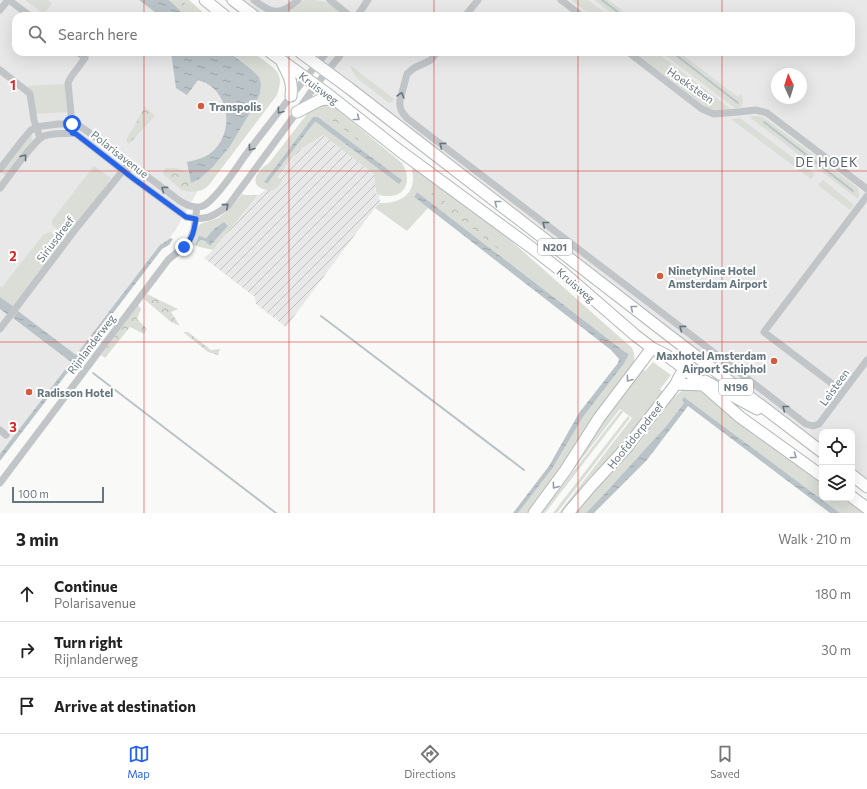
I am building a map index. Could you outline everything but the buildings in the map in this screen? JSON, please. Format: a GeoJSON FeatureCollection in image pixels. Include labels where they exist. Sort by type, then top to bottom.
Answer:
{"type":"FeatureCollection","features":[{"type":"Feature","properties":{"kind":"highway"},"geometry":{"type":"LineString","coordinates":[[205,0],[220,12]]}},
{"type":"Feature","properties":{"kind":"highway"},"geometry":{"type":"LineString","coordinates":[[233,0],[249,12]]}},
{"type":"Feature","properties":{"kind":"highway","name":"Kruisweg"},"geometry":{"type":"LineString","coordinates":[[275,56],[335,100],[400,152],[549,262],[634,335],[685,369],[740,417],[819,474]]}},
{"type":"Feature","properties":{"kind":"highway","name":"Kruisweg"},"geometry":{"type":"LineString","coordinates":[[305,56],[819,450]]}},
{"type":"Feature","properties":{"kind":"highway"},"geometry":{"type":"LineString","coordinates":[[282,61],[291,82],[291,96]]}},
{"type":"Feature","properties":{"kind":"highway"},"geometry":{"type":"LineString","coordinates":[[297,112],[320,100],[335,100]]}},
{"type":"Feature","properties":{"kind":"highway"},"geometry":{"type":"LineString","coordinates":[[534,513],[566,471],[599,418],[652,348]]}},
{"type":"Feature","properties":{"kind":"highway","name":"Hoofddorpdreef"},"geometry":{"type":"LineString","coordinates":[[568,513],[628,446],[676,384],[688,362],[688,350]]}},
{"type":"Feature","properties":{"kind":"highway","name":"N196"},"geometry":{"type":"LineString","coordinates":[[685,369],[729,395],[784,424]]}},
{"type":"Feature","properties":{"kind":"highway"},"geometry":{"type":"LineString","coordinates":[[676,384],[702,385]]}},
{"type":"Feature","properties":{"kind":"highway"},"geometry":{"type":"LineString","coordinates":[[855,477],[867,487]]}},
{"type":"Feature","properties":{"kind":"highway"},"geometry":{"type":"LineString","coordinates":[[855,499],[867,508]]}},
{"type":"Feature","properties":{"kind":"street"},"geometry":{"type":"LineString","coordinates":[[0,10],[8,0],[24,12]]}},
{"type":"Feature","properties":{"kind":"street"},"geometry":{"type":"LineString","coordinates":[[254,0],[267,9],[274,11],[287,8],[298,0]]}},
{"type":"Feature","properties":{"kind":"street"},"geometry":{"type":"LineString","coordinates":[[330,0],[345,12]]}},
{"type":"Feature","properties":{"kind":"street"},"geometry":{"type":"LineString","coordinates":[[360,12],[368,0]]}},
{"type":"Feature","properties":{"kind":"street"},"geometry":{"type":"LineString","coordinates":[[468,12],[478,0]]}},
{"type":"Feature","properties":{"kind":"street"},"geometry":{"type":"LineString","coordinates":[[561,0],[577,12]]}},
{"type":"Feature","properties":{"kind":"street"},"geometry":{"type":"LineString","coordinates":[[1,185],[33,144],[40,138],[45,136],[72,133],[68,83],[70,77],[85,58],[82,56]]}},
{"type":"Feature","properties":{"kind":"street"},"geometry":{"type":"LineString","coordinates":[[197,207],[209,202],[323,56]]}},
{"type":"Feature","properties":{"kind":"street"},"geometry":{"type":"LineString","coordinates":[[196,219],[214,216],[228,206],[315,86],[339,56]]}},
{"type":"Feature","properties":{"kind":"street","name":"Leisteen"},"geometry":{"type":"LineString","coordinates":[[434,56],[431,60],[414,68],[407,74],[400,100],[400,110],[408,119],[806,424],[818,426],[867,360]]}},
{"type":"Feature","properties":{"kind":"street","name":"Hoeksteen"},"geometry":{"type":"LineString","coordinates":[[633,56],[708,112],[714,114],[756,110],[767,113],[867,189]]}},
{"type":"Feature","properties":{"kind":"street"},"geometry":{"type":"LineString","coordinates":[[0,70],[30,94],[34,120],[40,138]]}},
{"type":"Feature","properties":{"kind":"street"},"geometry":{"type":"LineString","coordinates":[[0,169],[31,130],[58,124],[72,124]]}},
{"type":"Feature","properties":{"kind":"street","name":"Polarisavenue"},"geometry":{"type":"LineString","coordinates":[[72,124],[78,125],[87,131],[180,201],[190,206],[197,207]]}},
{"type":"Feature","properties":{"kind":"street","name":"Polarisavenue"},"geometry":{"type":"LineString","coordinates":[[72,133],[76,134],[186,217],[196,219]]}},
{"type":"Feature","properties":{"kind":"street","name":"Siriusdreef"},"geometry":{"type":"LineString","coordinates":[[0,329],[78,226],[129,163]]}},
{"type":"Feature","properties":{"kind":"street"},"geometry":{"type":"LineString","coordinates":[[842,392],[764,332],[867,196]]}},
{"type":"Feature","properties":{"kind":"street","name":"Rijnlanderweg"},"geometry":{"type":"LineString","coordinates":[[0,483],[168,260],[189,242],[196,219],[197,207]]}},
{"type":"Feature","properties":{"kind":"shaded area"},"geometry":{"type":"Polygon","coordinates":[[[0,0],[153,0],[166,12],[12,12],[12,56],[209,56],[244,109],[175,231],[0,458],[0,0]]]}},
{"type":"Feature","properties":{"kind":"shaded area"},"geometry":{"type":"Polygon","coordinates":[[[224,0],[867,0],[867,494],[855,485],[855,429],[819,429],[819,458],[296,56],[855,56],[855,12],[240,12],[224,0]]]}},
{"type":"Feature","properties":{"kind":"shaded area"},"geometry":{"type":"Polygon","coordinates":[[[323,135],[375,175],[375,189],[376,193],[379,195],[380,203],[286,327],[256,304],[255,297],[204,258],[213,250],[258,195],[266,190],[272,190],[278,178],[298,151],[323,135]]]}},
{"type":"Feature","properties":{"kind":"green space"},"geometry":{"type":"Polygon","coordinates":[[[25,0],[48,0],[52,3],[45,12],[41,12],[25,0]]]}},
{"type":"Feature","properties":{"kind":"green space"},"geometry":{"type":"Polygon","coordinates":[[[169,0],[189,0],[202,12],[182,12],[169,0]]]}},
{"type":"Feature","properties":{"kind":"green space"},"geometry":{"type":"Polygon","coordinates":[[[175,0],[182,0],[195,12],[188,12],[175,0]]]}},
{"type":"Feature","properties":{"kind":"green space"},"geometry":{"type":"Polygon","coordinates":[[[571,0],[588,0],[604,12],[587,12],[571,0]]]}},
{"type":"Feature","properties":{"kind":"green space"},"geometry":{"type":"Polygon","coordinates":[[[594,0],[608,0],[622,10],[622,12],[610,12],[594,0]]]}},
{"type":"Feature","properties":{"kind":"green space"},"geometry":{"type":"Polygon","coordinates":[[[302,1],[323,1],[333,6],[338,12],[286,12],[302,1]]]}},
{"type":"Feature","properties":{"kind":"green space"},"geometry":{"type":"Polygon","coordinates":[[[234,56],[258,56],[276,70],[280,78],[277,95],[209,185],[202,190],[190,192],[191,183],[198,180],[212,168],[229,148],[260,94],[261,84],[251,69],[234,56]]]}},
{"type":"Feature","properties":{"kind":"green space"},"geometry":{"type":"Polygon","coordinates":[[[639,56],[661,56],[732,110],[711,111],[639,56]]]}},
{"type":"Feature","properties":{"kind":"green space"},"geometry":{"type":"Polygon","coordinates":[[[666,56],[684,56],[738,97],[741,94],[743,101],[741,107],[736,109],[666,56]]]}},
{"type":"Feature","properties":{"kind":"green space"},"geometry":{"type":"Polygon","coordinates":[[[350,65],[394,99],[392,102],[389,103],[357,78],[350,65]]]}},
{"type":"Feature","properties":{"kind":"green space"},"geometry":{"type":"Polygon","coordinates":[[[65,84],[67,112],[36,114],[32,93],[27,86],[65,84]]]}},
{"type":"Feature","properties":{"kind":"green space"},"geometry":{"type":"Polygon","coordinates":[[[328,104],[333,106],[402,163],[407,175],[407,181],[406,186],[399,194],[393,196],[379,195],[375,185],[375,175],[323,135],[298,151],[278,177],[282,181],[276,189],[268,190],[258,186],[255,179],[259,172],[269,163],[311,109],[317,105],[328,104]],[[313,117],[264,182],[267,184],[316,122],[402,180],[318,117],[313,117]]]}},
{"type":"Feature","properties":{"kind":"green space"},"geometry":{"type":"Polygon","coordinates":[[[145,107],[155,116],[129,144],[126,140],[145,107]]]}},
{"type":"Feature","properties":{"kind":"green space"},"geometry":{"type":"Polygon","coordinates":[[[328,117],[334,118],[394,162],[395,169],[328,117]]]}},
{"type":"Feature","properties":{"kind":"green space"},"geometry":{"type":"Polygon","coordinates":[[[749,117],[762,117],[767,120],[858,188],[858,199],[749,117]]]}},
{"type":"Feature","properties":{"kind":"green space"},"geometry":{"type":"Polygon","coordinates":[[[740,118],[815,174],[811,179],[731,119],[740,118]]]}},
{"type":"Feature","properties":{"kind":"green space"},"geometry":{"type":"Polygon","coordinates":[[[31,135],[33,140],[6,176],[1,172],[31,135]]]}},
{"type":"Feature","properties":{"kind":"green space"},"geometry":{"type":"Polygon","coordinates":[[[94,166],[111,178],[67,238],[52,225],[52,220],[94,166]]]}},
{"type":"Feature","properties":{"kind":"green space"},"geometry":{"type":"Polygon","coordinates":[[[412,167],[492,224],[633,350],[633,366],[530,513],[518,513],[552,469],[583,417],[629,355],[417,192],[414,197],[428,208],[407,231],[375,208],[380,203],[397,201],[410,191],[413,180],[412,167]]]}},
{"type":"Feature","properties":{"kind":"green space"},"geometry":{"type":"Polygon","coordinates":[[[165,168],[176,168],[189,173],[191,183],[190,192],[182,190],[163,174],[165,168]]]}},
{"type":"Feature","properties":{"kind":"green space"},"geometry":{"type":"Polygon","coordinates":[[[823,180],[854,205],[850,210],[818,185],[823,180]]]}},
{"type":"Feature","properties":{"kind":"green space"},"geometry":{"type":"Polygon","coordinates":[[[434,193],[522,261],[515,261],[426,194],[434,193]]]}},
{"type":"Feature","properties":{"kind":"green space"},"geometry":{"type":"Polygon","coordinates":[[[242,194],[258,195],[213,250],[191,245],[200,224],[218,218],[229,210],[242,194]],[[224,223],[214,229],[206,238],[203,237],[198,242],[201,240],[205,241],[210,246],[228,226],[224,223]]]}},
{"type":"Feature","properties":{"kind":"green space"},"geometry":{"type":"Polygon","coordinates":[[[50,232],[63,243],[14,307],[0,297],[0,286],[2,287],[43,235],[50,232]]]}},
{"type":"Feature","properties":{"kind":"green space"},"geometry":{"type":"Polygon","coordinates":[[[147,294],[178,309],[171,312],[180,326],[171,322],[144,299],[147,294]]]}},
{"type":"Feature","properties":{"kind":"green space"},"geometry":{"type":"Polygon","coordinates":[[[138,305],[141,309],[137,319],[147,329],[144,334],[130,327],[105,358],[101,355],[138,305]]]}},
{"type":"Feature","properties":{"kind":"green space"},"geometry":{"type":"Polygon","coordinates":[[[183,332],[188,332],[211,350],[220,349],[218,355],[208,352],[183,332]]]}},
{"type":"Feature","properties":{"kind":"green space"},"geometry":{"type":"Polygon","coordinates":[[[653,362],[671,375],[660,389],[663,392],[640,423],[619,448],[588,479],[561,513],[559,513],[632,418],[620,409],[540,513],[600,422],[641,368],[645,371],[653,362]]]}},
{"type":"Feature","properties":{"kind":"green space"},"geometry":{"type":"Polygon","coordinates":[[[683,390],[699,390],[819,481],[819,497],[684,397],[684,403],[667,425],[586,513],[573,513],[637,446],[674,397],[683,390]]]}},
{"type":"Feature","properties":{"kind":"green space"},"geometry":{"type":"Polygon","coordinates":[[[621,410],[623,412],[545,513],[541,513],[621,410]]]}},
{"type":"Feature","properties":{"kind":"green space"},"geometry":{"type":"Polygon","coordinates":[[[628,416],[630,418],[557,513],[553,513],[628,416]]]}},
{"type":"Feature","properties":{"kind":"green space"},"geometry":{"type":"Polygon","coordinates":[[[824,501],[848,501],[863,511],[863,513],[840,513],[824,501]]]}},
{"type":"Feature","properties":{"kind":"water"},"geometry":{"type":"Polygon","coordinates":[[[139,0],[169,0],[182,12],[155,12],[139,0]]]}},
{"type":"Feature","properties":{"kind":"water"},"geometry":{"type":"Polygon","coordinates":[[[172,56],[234,56],[259,77],[261,84],[260,94],[253,108],[229,148],[212,168],[198,180],[191,183],[187,162],[206,156],[220,143],[224,133],[226,111],[217,92],[198,80],[187,95],[176,88],[172,56]]]}},
{"type":"Feature","properties":{"kind":"water"},"geometry":{"type":"Polygon","coordinates":[[[313,117],[318,117],[402,180],[399,184],[316,122],[267,184],[264,182],[313,117]]]}},
{"type":"Feature","properties":{"kind":"water"},"geometry":{"type":"Polygon","coordinates":[[[417,192],[629,355],[583,417],[552,469],[518,513],[513,513],[549,466],[579,413],[618,363],[619,359],[611,350],[414,197],[417,192]]]}},
{"type":"Feature","properties":{"kind":"water"},"geometry":{"type":"Polygon","coordinates":[[[224,222],[228,226],[210,246],[205,241],[201,240],[197,245],[195,245],[199,236],[206,238],[214,229],[224,222]]]}},
{"type":"Feature","properties":{"kind":"water"},"geometry":{"type":"Polygon","coordinates":[[[170,238],[173,239],[169,245],[162,249],[0,461],[0,454],[71,362],[13,318],[18,311],[76,355],[160,245],[170,238]]]}},
{"type":"Feature","properties":{"kind":"water"},"geometry":{"type":"Polygon","coordinates":[[[0,297],[14,307],[8,315],[0,309],[0,297]]]}},
{"type":"Feature","properties":{"kind":"water"},"geometry":{"type":"Polygon","coordinates":[[[684,397],[819,497],[819,501],[824,501],[840,513],[830,513],[688,406],[647,460],[594,513],[586,513],[667,425],[684,403],[682,400],[684,397]]]}},
{"type":"Feature","properties":{"kind":"waterway"},"geometry":{"type":"LineString","coordinates":[[602,0],[618,12]]}},
{"type":"Feature","properties":{"kind":"waterway"},"geometry":{"type":"LineString","coordinates":[[677,56],[738,103]]}},
{"type":"Feature","properties":{"kind":"waterway"},"geometry":{"type":"LineString","coordinates":[[764,122],[853,191]]}},
{"type":"Feature","properties":{"kind":"waterway"},"geometry":{"type":"LineString","coordinates":[[321,316],[524,470]]}},
{"type":"Feature","properties":{"kind":"waterway"},"geometry":{"type":"LineString","coordinates":[[93,373],[276,513]]}},
{"type":"Feature","properties":{"kind":"place","name":"Transpolis"},"geometry":{"type":"Point","coordinates":[201,106]}},
{"type":"Feature","properties":{"kind":"place","name":"NinetyNine Hotel Amsterdam Airport"},"geometry":{"type":"Point","coordinates":[660,276]}},
{"type":"Feature","properties":{"kind":"place","name":"Maxhotel Amsterdam Airport Schiphol"},"geometry":{"type":"Point","coordinates":[774,361]}},
{"type":"Feature","properties":{"kind":"place","name":"Radisson Hotel"},"geometry":{"type":"Point","coordinates":[29,392]}},
{"type":"Feature","properties":{"kind":"district","name":"DE HOEK"},"geometry":{"type":"Point","coordinates":[827,162]}},
{"type":"Feature","properties":{"kind":"route"},"geometry":{"type":"LineString","coordinates":[[72,124],[72,133],[76,134],[186,217],[196,219],[192,236],[184,247]]}}]}
